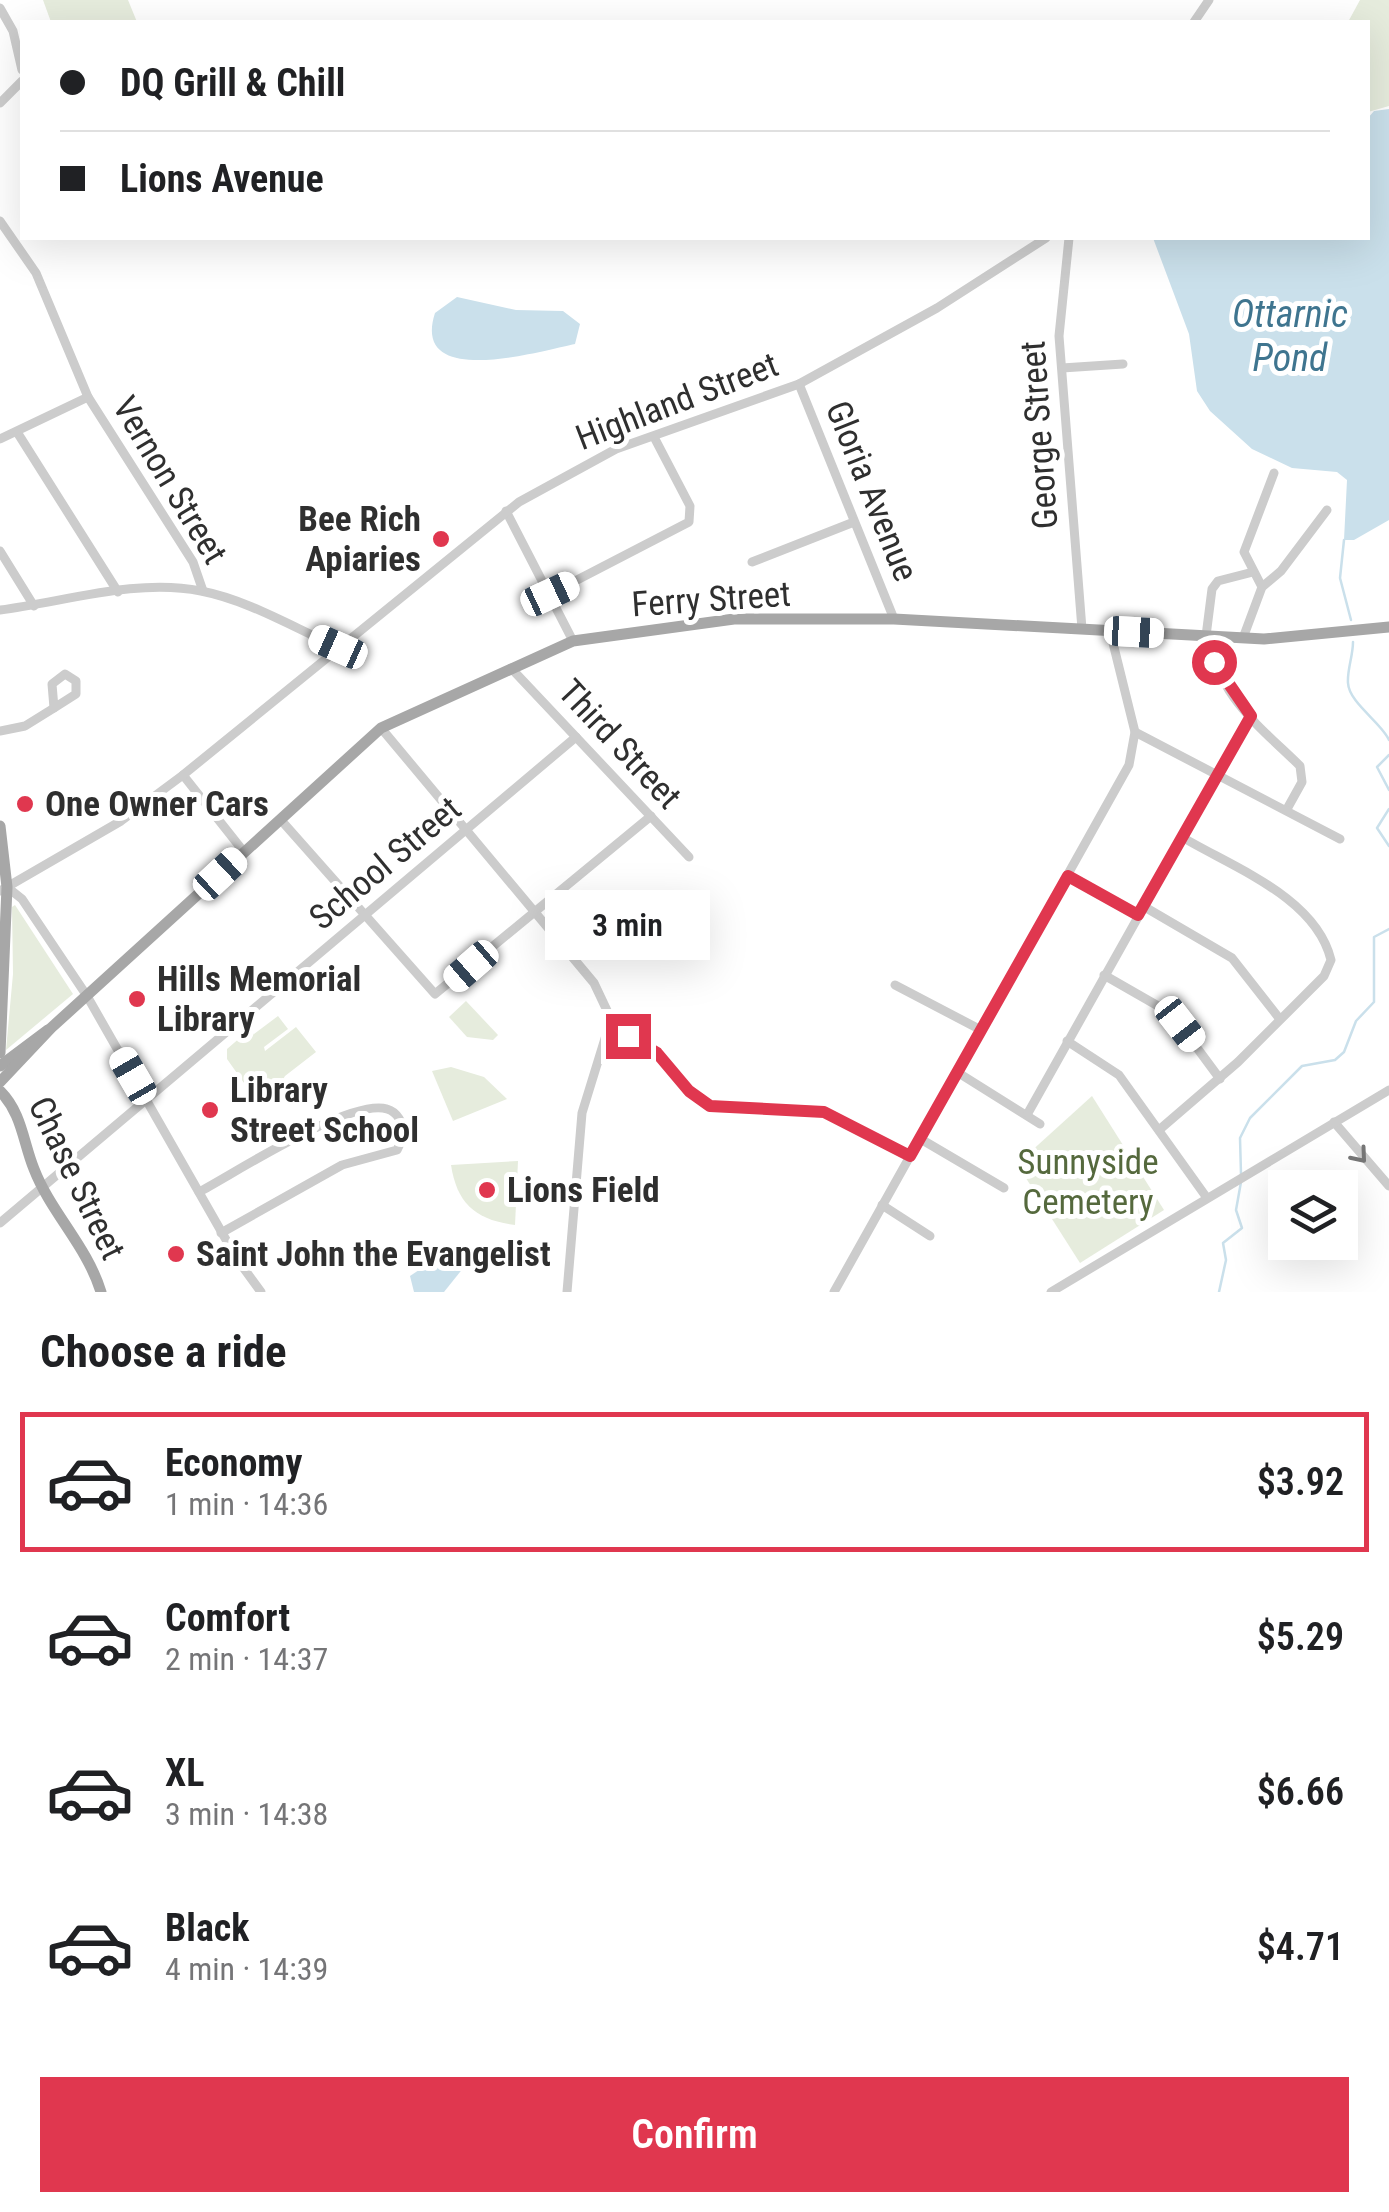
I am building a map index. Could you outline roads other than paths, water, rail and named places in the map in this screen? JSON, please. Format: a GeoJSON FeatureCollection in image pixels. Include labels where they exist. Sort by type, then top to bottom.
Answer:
{"type":"FeatureCollection","features":[{"type":"Feature","properties":{"kind":"main road","name":"Ferry Street"},"geometry":{"type":"LineString","coordinates":[[1,1084],[52,1028],[380,728],[573,642],[722,620],[894,619],[1242,638],[1305,638],[1389,627]]}},
{"type":"Feature","properties":{"kind":"main road"},"geometry":{"type":"LineString","coordinates":[[0,826],[4,889],[0,1053]]}},
{"type":"Feature","properties":{"kind":"main road","name":"Ferry Street"},"geometry":{"type":"LineString","coordinates":[[0,1066],[31,1038],[52,1028]]}},
{"type":"Feature","properties":{"kind":"main road","name":"Chase Street"},"geometry":{"type":"LineString","coordinates":[[1,1084],[44,1188],[86,1255],[101,1292]]}},
{"type":"Feature","properties":{"kind":"street"},"geometry":{"type":"LineString","coordinates":[[0,8],[13,31],[20,61]]}},
{"type":"Feature","properties":{"kind":"street"},"geometry":{"type":"LineString","coordinates":[[0,103],[20,83]]}},
{"type":"Feature","properties":{"kind":"street","name":"Vernon Street"},"geometry":{"type":"LineString","coordinates":[[0,221],[36,273],[88,397],[193,562],[204,591]]}},
{"type":"Feature","properties":{"kind":"street","name":"Highland Street"},"geometry":{"type":"LineString","coordinates":[[4,889],[121,821],[506,511],[593,460],[799,384],[937,308],[1043,240]]}},
{"type":"Feature","properties":{"kind":"street","name":"George Street"},"geometry":{"type":"LineString","coordinates":[[1069,240],[1059,336],[1082,629]]}},
{"type":"Feature","properties":{"kind":"street"},"geometry":{"type":"LineString","coordinates":[[1062,368],[1123,364]]}},
{"type":"Feature","properties":{"kind":"street","name":"Gloria Avenue"},"geometry":{"type":"LineString","coordinates":[[799,384],[894,619]]}},
{"type":"Feature","properties":{"kind":"street"},"geometry":{"type":"LineString","coordinates":[[0,439],[88,397]]}},
{"type":"Feature","properties":{"kind":"street"},"geometry":{"type":"LineString","coordinates":[[16,432],[118,592]]}},
{"type":"Feature","properties":{"kind":"street"},"geometry":{"type":"LineString","coordinates":[[550,594],[688,522],[690,506],[654,436]]}},
{"type":"Feature","properties":{"kind":"street"},"geometry":{"type":"LineString","coordinates":[[1262,587],[1244,552],[1274,473]]}},
{"type":"Feature","properties":{"kind":"street"},"geometry":{"type":"LineString","coordinates":[[1242,638],[1262,587],[1281,571],[1326,510]]}},
{"type":"Feature","properties":{"kind":"street"},"geometry":{"type":"LineString","coordinates":[[506,511],[573,642]]}},
{"type":"Feature","properties":{"kind":"street"},"geometry":{"type":"LineString","coordinates":[[752,562],[854,522]]}},
{"type":"Feature","properties":{"kind":"street"},"geometry":{"type":"LineString","coordinates":[[0,551],[34,606]]}},
{"type":"Feature","properties":{"kind":"street"},"geometry":{"type":"LineString","coordinates":[[1252,572],[1218,581],[1212,589],[1210,636],[1216,669],[1251,716],[1300,766],[1302,782],[1287,809]]}},
{"type":"Feature","properties":{"kind":"street"},"geometry":{"type":"LineString","coordinates":[[0,610],[118,592],[204,591],[338,647]]}},
{"type":"Feature","properties":{"kind":"street"},"geometry":{"type":"LineString","coordinates":[[834,1292],[1122,781],[1134,750],[1135,732],[1110,631]]}},
{"type":"Feature","properties":{"kind":"street","name":"Third Street"},"geometry":{"type":"LineString","coordinates":[[511,668],[689,857]]}},
{"type":"Feature","properties":{"kind":"street"},"geometry":{"type":"LineString","coordinates":[[0,731],[25,726],[54,708]]}},
{"type":"Feature","properties":{"kind":"street"},"geometry":{"type":"LineString","coordinates":[[1028,1113],[1251,716]]}},
{"type":"Feature","properties":{"kind":"street"},"geometry":{"type":"LineString","coordinates":[[380,728],[604,996],[612,1018],[593,1066],[580,1124],[567,1292]]}},
{"type":"Feature","properties":{"kind":"street"},"geometry":{"type":"LineString","coordinates":[[1135,732],[1340,839]]}},
{"type":"Feature","properties":{"kind":"street","name":"School Street"},"geometry":{"type":"LineString","coordinates":[[0,1224],[576,738]]}},
{"type":"Feature","properties":{"kind":"street"},"geometry":{"type":"LineString","coordinates":[[182,775],[244,852]]}},
{"type":"Feature","properties":{"kind":"street"},"geometry":{"type":"LineString","coordinates":[[280,819],[363,918],[435,994],[537,914],[650,816]]}},
{"type":"Feature","properties":{"kind":"street"},"geometry":{"type":"LineString","coordinates":[[1158,1130],[1220,1079],[1324,976],[1330,960],[1312,924],[1289,900],[1182,837]]}},
{"type":"Feature","properties":{"kind":"street"},"geometry":{"type":"LineString","coordinates":[[1068,876],[1232,958],[1279,1018]]}},
{"type":"Feature","properties":{"kind":"street"},"geometry":{"type":"LineString","coordinates":[[4,889],[22,899],[87,996],[221,1232],[261,1292]]}},
{"type":"Feature","properties":{"kind":"street"},"geometry":{"type":"LineString","coordinates":[[1104,974],[1172,1014],[1220,1079]]}},
{"type":"Feature","properties":{"kind":"street"},"geometry":{"type":"LineString","coordinates":[[895,986],[980,1030]]}},
{"type":"Feature","properties":{"kind":"street"},"geometry":{"type":"LineString","coordinates":[[609,1032],[636,1040],[657,1053],[689,1091],[710,1106],[824,1112],[910,1156]]}},
{"type":"Feature","properties":{"kind":"street"},"geometry":{"type":"LineString","coordinates":[[1067,1041],[1119,1075],[1207,1198]]}},
{"type":"Feature","properties":{"kind":"street"},"geometry":{"type":"LineString","coordinates":[[957,1072],[1040,1124]]}},
{"type":"Feature","properties":{"kind":"street"},"geometry":{"type":"LineString","coordinates":[[1051,1292],[1389,1090]]}},
{"type":"Feature","properties":{"kind":"street"},"geometry":{"type":"LineString","coordinates":[[199,1192],[334,1119],[380,1108],[392,1111],[402,1124],[404,1139],[397,1150],[342,1165],[221,1232]]}},
{"type":"Feature","properties":{"kind":"street"},"geometry":{"type":"LineString","coordinates":[[1334,1122],[1389,1186]]}},
{"type":"Feature","properties":{"kind":"street"},"geometry":{"type":"LineString","coordinates":[[919,1138],[1004,1188]]}},
{"type":"Feature","properties":{"kind":"street"},"geometry":{"type":"LineString","coordinates":[[882,1205],[930,1236]]}},
{"type":"Feature","properties":{"kind":"water","name":"Ottarnic Pond"},"geometry":{"type":"Polygon","coordinates":[[[1389,109],[1389,520],[1354,540],[1344,540],[1347,480],[1337,472],[1292,468],[1252,449],[1210,411],[1197,391],[1189,334],[1154,240],[1370,240],[1370,116],[1374,111],[1389,109]]]}},
{"type":"Feature","properties":{"kind":"water"},"geometry":{"type":"Polygon","coordinates":[[[457,297],[516,310],[563,311],[580,324],[575,344],[509,358],[459,358],[442,351],[432,337],[435,313],[457,297]]]}},
{"type":"Feature","properties":{"kind":"water"},"geometry":{"type":"Polygon","coordinates":[[[452,1248],[463,1253],[464,1267],[444,1292],[414,1292],[410,1276],[452,1248]]]}},
{"type":"Feature","properties":{"kind":"waterway"},"geometry":{"type":"LineString","coordinates":[[1344,540],[1340,578],[1351,620]]}},
{"type":"Feature","properties":{"kind":"waterway"},"geometry":{"type":"LineString","coordinates":[[1353,642],[1350,690],[1389,740]]}},
{"type":"Feature","properties":{"kind":"waterway"},"geometry":{"type":"LineString","coordinates":[[1389,755],[1377,767],[1389,790]]}},
{"type":"Feature","properties":{"kind":"waterway"},"geometry":{"type":"LineString","coordinates":[[1389,809],[1377,828],[1389,846]]}},
{"type":"Feature","properties":{"kind":"waterway"},"geometry":{"type":"LineString","coordinates":[[1241,1174],[1240,1138],[1250,1118],[1302,1066],[1335,1060],[1344,1052],[1356,1021],[1374,1002],[1374,937],[1389,929]]}},
{"type":"Feature","properties":{"kind":"waterway"},"geometry":{"type":"LineString","coordinates":[[1219,1292],[1226,1260],[1223,1243],[1242,1228],[1236,1210],[1241,1182]]}},
{"type":"Feature","properties":{"kind":"place","name":"Bee Rich Apiaries"},"geometry":{"type":"Point","coordinates":[441,539]}},
{"type":"Feature","properties":{"kind":"place","name":"One Owner Cars"},"geometry":{"type":"Point","coordinates":[25,804]}},
{"type":"Feature","properties":{"kind":"place","name":"Hills Memorial Library"},"geometry":{"type":"Point","coordinates":[137,999]}},
{"type":"Feature","properties":{"kind":"place","name":"Library Street School"},"geometry":{"type":"Point","coordinates":[210,1110]}},
{"type":"Feature","properties":{"kind":"place","name":"Lions Field"},"geometry":{"type":"Point","coordinates":[487,1190]}},
{"type":"Feature","properties":{"kind":"place","name":"Saint John the Evangelist"},"geometry":{"type":"Point","coordinates":[176,1254]}},
{"type":"Feature","properties":{"kind":"park label","name":"Sunnyside Cemetery"},"geometry":{"type":"Point","coordinates":[1088,1182]}}]}
